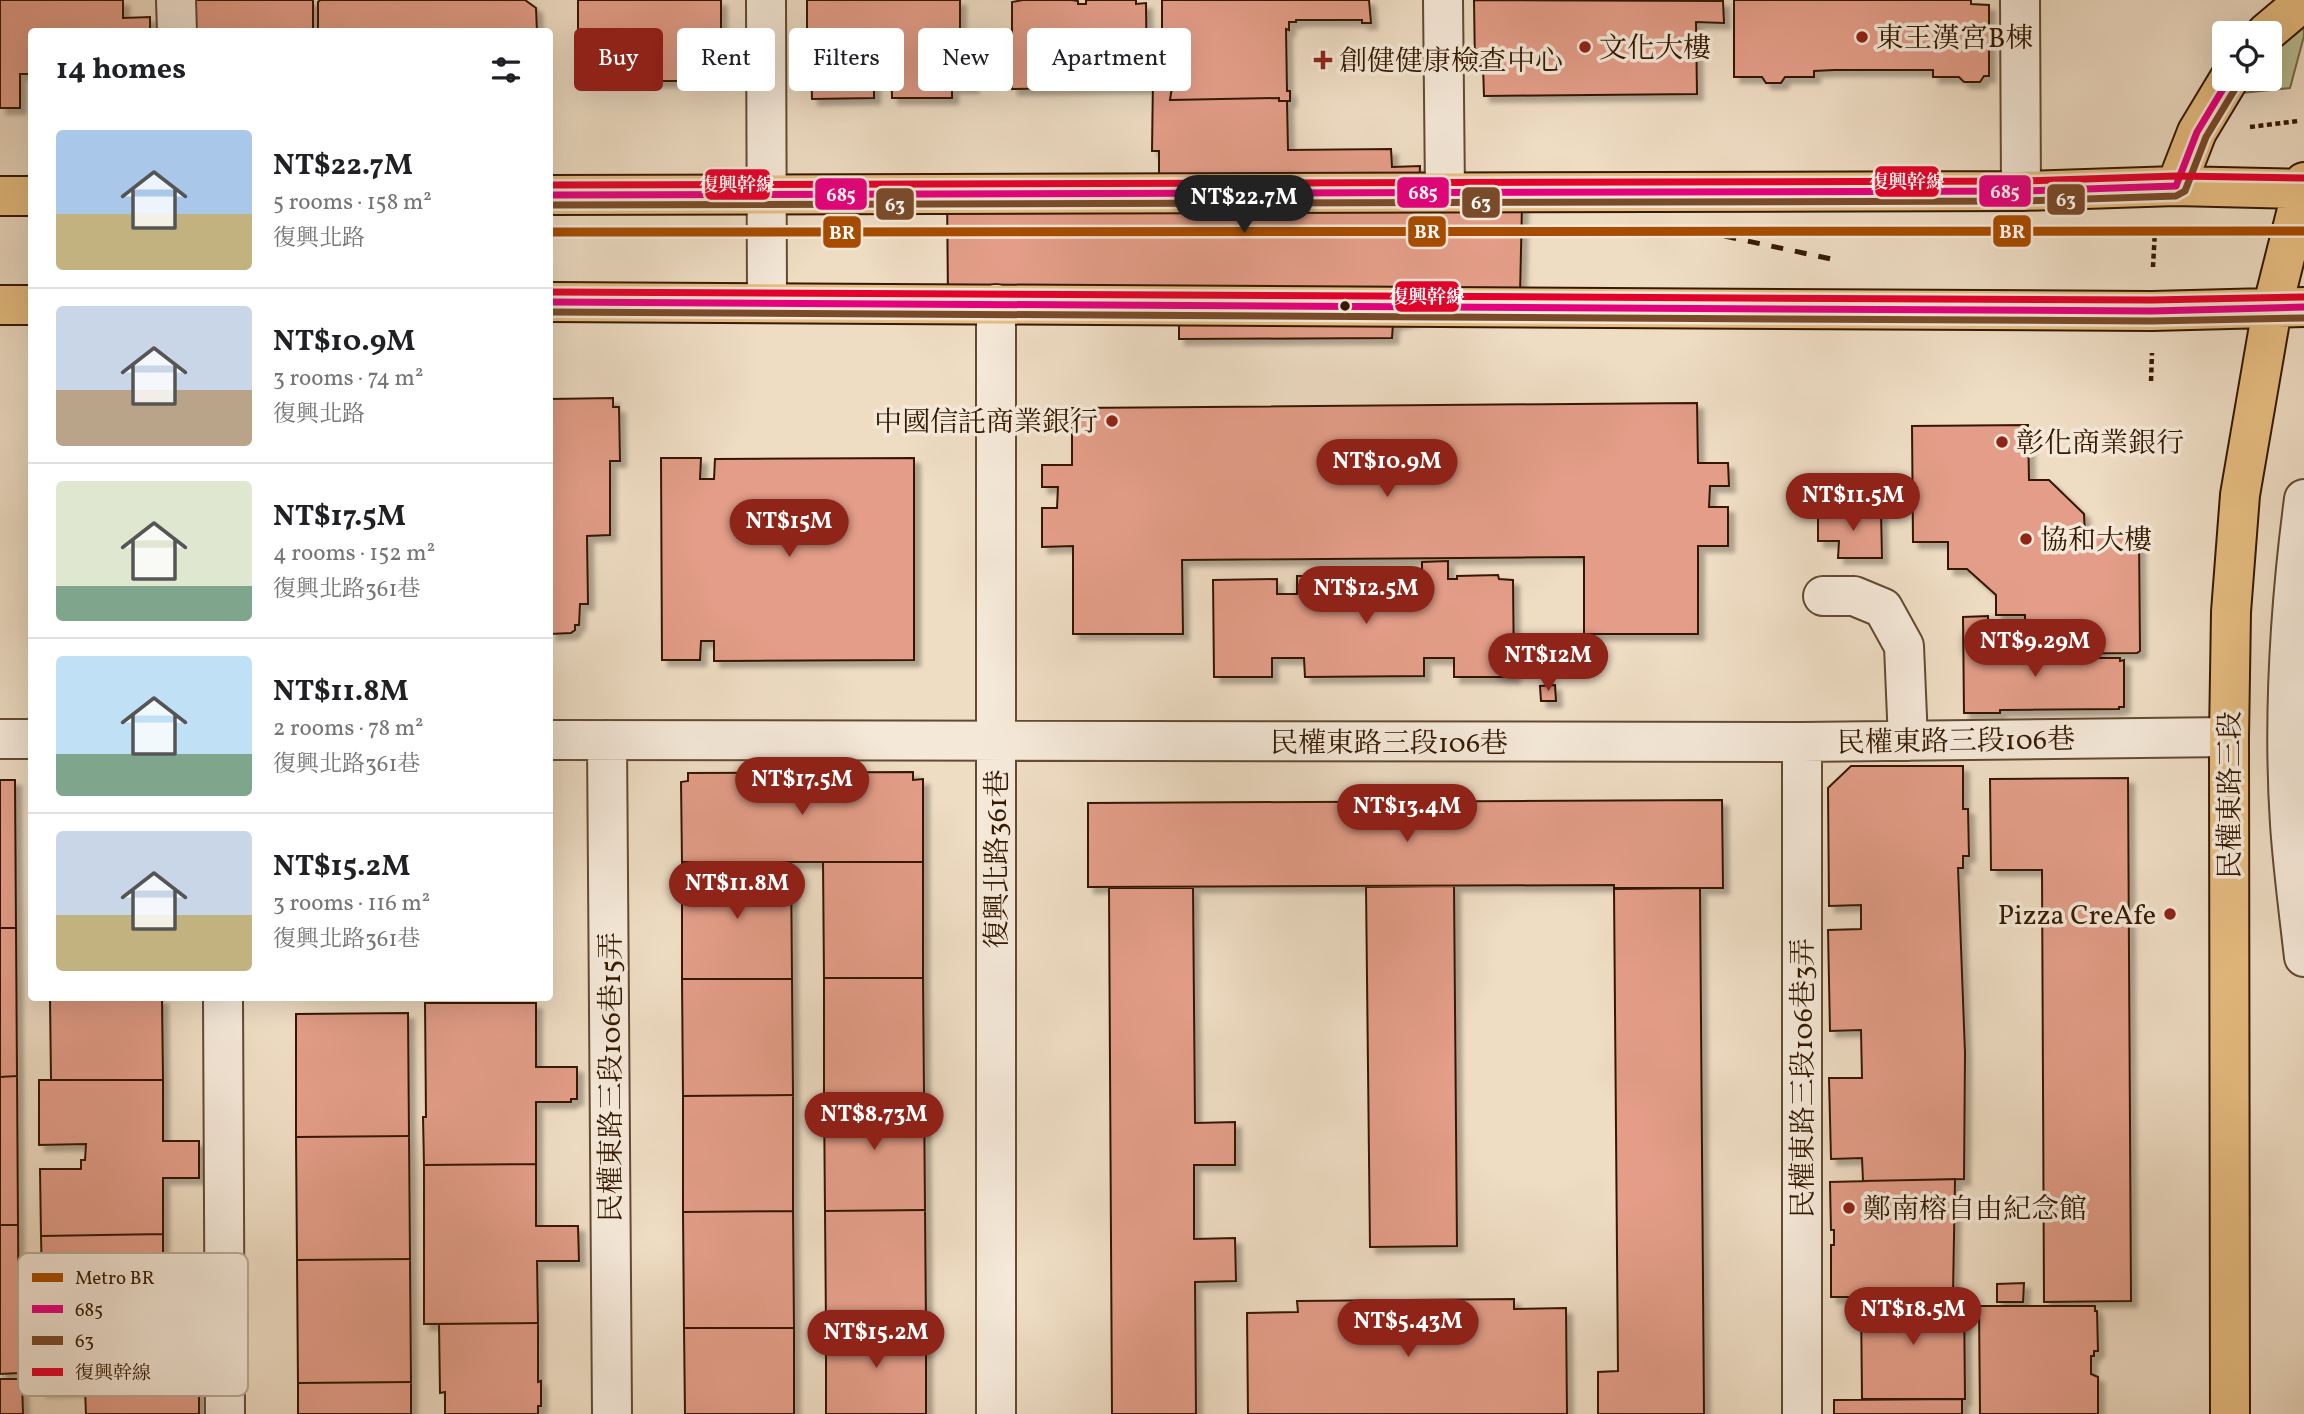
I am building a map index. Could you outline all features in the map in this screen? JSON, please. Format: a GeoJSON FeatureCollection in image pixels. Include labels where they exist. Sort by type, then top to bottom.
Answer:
{"type":"FeatureCollection","features":[{"type":"Feature","properties":{"kind":"main road"},"geometry":{"type":"LineString","coordinates":[[2280,21],[2304,1]]}},
{"type":"Feature","properties":{"kind":"main road"},"geometry":{"type":"LineString","coordinates":[[2167,186],[2222,91]]}},
{"type":"Feature","properties":{"kind":"main road"},"geometry":{"type":"LineString","coordinates":[[553,195],[2021,191],[2167,186],[2304,187]]}},
{"type":"Feature","properties":{"kind":"main road","name":"民權東路三段"},"geometry":{"type":"LineString","coordinates":[[2230,1414],[2231,612],[2240,495],[2288,308],[2304,187]]}},
{"type":"Feature","properties":{"kind":"main road"},"geometry":{"type":"LineString","coordinates":[[0,196],[28,196]]}},
{"type":"Feature","properties":{"kind":"main road"},"geometry":{"type":"LineString","coordinates":[[553,302],[2152,312],[2288,308]]}},
{"type":"Feature","properties":{"kind":"main road"},"geometry":{"type":"LineString","coordinates":[[0,305],[28,305]]}},
{"type":"Feature","properties":{"kind":"street"},"geometry":{"type":"LineString","coordinates":[[176,0],[177,28]]}},
{"type":"Feature","properties":{"kind":"street"},"geometry":{"type":"LineString","coordinates":[[766,0],[767,302]]}},
{"type":"Feature","properties":{"kind":"street"},"geometry":{"type":"LineString","coordinates":[[1443,0],[1445,192]]}},
{"type":"Feature","properties":{"kind":"street"},"geometry":{"type":"LineString","coordinates":[[2020,0],[2021,191]]}},
{"type":"Feature","properties":{"kind":"street","name":"復興北路361巷"},"geometry":{"type":"LineString","coordinates":[[996,304],[996,1414]]}},
{"type":"Feature","properties":{"kind":"street"},"geometry":{"type":"LineString","coordinates":[[2304,499],[2291,631],[2287,721],[2290,824],[2304,957]]}},
{"type":"Feature","properties":{"kind":"street"},"geometry":{"type":"LineString","coordinates":[[1823,596],[1854,596],[1883,608],[1904,646],[1908,741]]}},
{"type":"Feature","properties":{"kind":"street","name":"民權東路三段106巷"},"geometry":{"type":"LineString","coordinates":[[553,740],[1802,742],[2229,737]]}},
{"type":"Feature","properties":{"kind":"street"},"geometry":{"type":"LineString","coordinates":[[0,739],[28,739]]}},
{"type":"Feature","properties":{"kind":"street","name":"民權東路三段106巷15弄"},"geometry":{"type":"LineString","coordinates":[[607,740],[612,1414]]}},
{"type":"Feature","properties":{"kind":"street","name":"民權東路三段106巷3弄"},"geometry":{"type":"LineString","coordinates":[[1801,1414],[1802,742]]}},
{"type":"Feature","properties":{"kind":"street"},"geometry":{"type":"LineString","coordinates":[[223,1001],[224,1253]]}},
{"type":"Feature","properties":{"kind":"street"},"geometry":{"type":"LineString","coordinates":[[225,1396],[225,1414]]}},
{"type":"Feature","properties":{"kind":"path"},"geometry":{"type":"LineString","coordinates":[[2247,127],[2298,121]]}},
{"type":"Feature","properties":{"kind":"path"},"geometry":{"type":"LineString","coordinates":[[2151,381],[2153,263],[2167,186]]}},
{"type":"Feature","properties":{"kind":"green space"},"geometry":{"type":"Polygon","coordinates":[[[2304,26],[2304,36],[2290,88],[2282,89],[2282,41],[2304,26]]]}},
{"type":"Feature","properties":{"kind":"building"},"geometry":{"type":"Polygon","coordinates":[[[0,0],[123,0],[123,18],[150,17],[150,28],[28,28],[28,74],[20,74],[20,108],[0,108],[0,0]]]}},
{"type":"Feature","properties":{"kind":"building"},"geometry":{"type":"Polygon","coordinates":[[[196,0],[313,0],[313,28],[196,28],[196,0]]]}},
{"type":"Feature","properties":{"kind":"building"},"geometry":{"type":"Polygon","coordinates":[[[525,0],[536,8],[537,28],[318,28],[318,2],[525,0]]]}},
{"type":"Feature","properties":{"kind":"building"},"geometry":{"type":"Polygon","coordinates":[[[578,0],[721,0],[721,28],[677,28],[677,81],[663,81],[663,28],[578,28],[578,0]]]}},
{"type":"Feature","properties":{"kind":"building"},"geometry":{"type":"Polygon","coordinates":[[[807,0],[960,0],[960,28],[918,28],[918,91],[952,91],[952,98],[892,98],[892,91],[904,91],[904,28],[807,28],[807,0]]]}},
{"type":"Feature","properties":{"kind":"building"},"geometry":{"type":"Polygon","coordinates":[[[1072,0],[1078,1],[1078,4],[1086,4],[1086,0],[1136,0],[1136,4],[1146,3],[1146,28],[1027,28],[1027,89],[1013,89],[1012,2],[1072,0]]]}},
{"type":"Feature","properties":{"kind":"building"},"geometry":{"type":"Polygon","coordinates":[[[1162,0],[1369,0],[1371,23],[1362,23],[1362,20],[1289,22],[1289,30],[1286,29],[1287,91],[1290,91],[1290,101],[1279,101],[1279,98],[1170,100],[1171,91],[1191,91],[1191,28],[1162,28],[1162,0]]]}},
{"type":"Feature","properties":{"kind":"building","name":"文化大樓"},"geometry":{"type":"Polygon","coordinates":[[[1474,0],[1723,1],[1724,23],[1696,22],[1697,94],[1484,96],[1483,66],[1475,66],[1474,0]]]}},
{"type":"Feature","properties":{"kind":"building","name":"東王漢宮B棟"},"geometry":{"type":"Polygon","coordinates":[[[1734,0],[1971,0],[1971,4],[1989,5],[1989,76],[1984,76],[1980,82],[1964,82],[1959,77],[1933,77],[1933,70],[1834,70],[1814,71],[1814,77],[1785,77],[1781,83],[1766,83],[1762,77],[1734,77],[1734,0]]]}},
{"type":"Feature","properties":{"kind":"building"},"geometry":{"type":"Polygon","coordinates":[[[812,91],[874,91],[874,98],[812,99],[812,91]]]}},
{"type":"Feature","properties":{"kind":"building"},"geometry":{"type":"Polygon","coordinates":[[[1153,91],[1171,91],[1170,100],[1279,98],[1279,101],[1287,101],[1288,150],[1391,149],[1392,167],[1420,166],[1419,190],[1522,205],[1520,295],[1393,324],[1392,338],[1179,339],[1179,298],[948,300],[947,191],[1159,189],[1159,151],[1152,151],[1153,91]]]}},
{"type":"Feature","properties":{"kind":"building"},"geometry":{"type":"Polygon","coordinates":[[[613,398],[613,407],[619,407],[620,461],[610,461],[610,535],[587,536],[588,604],[580,604],[579,625],[575,625],[575,630],[571,633],[553,634],[553,399],[613,398]]]}},
{"type":"Feature","properties":{"kind":"building"},"geometry":{"type":"Polygon","coordinates":[[[1697,403],[1698,463],[1728,463],[1729,486],[1710,486],[1709,507],[1728,507],[1728,546],[1698,546],[1698,634],[1584,634],[1584,557],[1182,560],[1183,634],[1073,634],[1073,546],[1042,547],[1042,508],[1057,508],[1058,487],[1042,487],[1042,465],[1072,465],[1072,408],[1697,403]]]}},
{"type":"Feature","properties":{"kind":"building","name":"協和大樓"},"geometry":{"type":"Polygon","coordinates":[[[2028,425],[2029,480],[2049,480],[2084,514],[2085,537],[2139,536],[2140,651],[2137,653],[2025,654],[2025,615],[1996,615],[1996,595],[1967,569],[1948,569],[1948,542],[1913,542],[1912,426],[2028,425]]]}},
{"type":"Feature","properties":{"kind":"building"},"geometry":{"type":"Polygon","coordinates":[[[661,458],[701,458],[700,479],[714,479],[715,459],[914,458],[914,660],[714,661],[714,641],[701,641],[700,660],[662,660],[661,458]]]}},
{"type":"Feature","properties":{"kind":"building"},"geometry":{"type":"Polygon","coordinates":[[[1818,511],[1881,511],[1882,558],[1838,558],[1839,541],[1818,541],[1818,511]]]}},
{"type":"Feature","properties":{"kind":"building"},"geometry":{"type":"Polygon","coordinates":[[[1448,561],[1448,579],[1457,579],[1457,576],[1498,575],[1499,579],[1513,580],[1514,677],[1454,677],[1454,658],[1424,658],[1424,676],[1305,677],[1304,658],[1272,658],[1272,677],[1214,677],[1213,580],[1277,579],[1277,594],[1297,594],[1297,576],[1311,576],[1311,579],[1353,579],[1353,591],[1379,590],[1380,576],[1422,579],[1422,562],[1448,561]]]}},
{"type":"Feature","properties":{"kind":"building"},"geometry":{"type":"Polygon","coordinates":[[[1988,616],[1989,658],[2124,660],[2124,707],[1964,713],[1963,617],[1988,616]]]}},
{"type":"Feature","properties":{"kind":"building"},"geometry":{"type":"Polygon","coordinates":[[[1555,685],[1556,701],[1541,701],[1540,686],[1555,685]]]}},
{"type":"Feature","properties":{"kind":"building"},"geometry":{"type":"Polygon","coordinates":[[[1851,766],[1963,766],[1963,809],[1968,809],[1969,856],[1963,856],[1963,868],[1958,868],[1965,1053],[1964,1179],[1863,1181],[1862,1158],[1831,1159],[1829,1078],[1862,1078],[1861,1030],[1830,1031],[1828,930],[1861,929],[1861,905],[1829,906],[1828,788],[1851,766]]]}},
{"type":"Feature","properties":{"kind":"building"},"geometry":{"type":"Polygon","coordinates":[[[913,772],[913,780],[923,779],[923,862],[682,862],[681,782],[688,781],[688,773],[913,772]]]}},
{"type":"Feature","properties":{"kind":"building"},"geometry":{"type":"Polygon","coordinates":[[[2128,778],[2131,1301],[2044,1302],[2042,870],[1991,870],[1990,779],[2128,778]]]}},
{"type":"Feature","properties":{"kind":"building"},"geometry":{"type":"Polygon","coordinates":[[[0,780],[15,780],[16,928],[0,928],[0,780]]]}},
{"type":"Feature","properties":{"kind":"building"},"geometry":{"type":"Polygon","coordinates":[[[1722,800],[1723,888],[1614,888],[1614,885],[1088,887],[1088,803],[1722,800]]]}},
{"type":"Feature","properties":{"kind":"building"},"geometry":{"type":"Polygon","coordinates":[[[682,862],[791,862],[792,979],[682,979],[682,862]]]}},
{"type":"Feature","properties":{"kind":"building"},"geometry":{"type":"Polygon","coordinates":[[[823,862],[923,862],[923,978],[824,978],[823,862]]]}},
{"type":"Feature","properties":{"kind":"building"},"geometry":{"type":"Polygon","coordinates":[[[1454,886],[1457,1246],[1370,1247],[1366,887],[1454,886]]]}},
{"type":"Feature","properties":{"kind":"building"},"geometry":{"type":"Polygon","coordinates":[[[1109,888],[1193,888],[1195,1123],[1235,1122],[1235,1165],[1194,1165],[1194,1239],[1235,1238],[1236,1281],[1195,1282],[1196,1414],[1112,1414],[1109,888]]]}},
{"type":"Feature","properties":{"kind":"building"},"geometry":{"type":"Polygon","coordinates":[[[1700,888],[1704,1414],[1598,1414],[1598,1372],[1618,1371],[1614,889],[1700,888]]]}},
{"type":"Feature","properties":{"kind":"building"},"geometry":{"type":"Polygon","coordinates":[[[0,928],[16,928],[17,1076],[0,1077],[0,928]]]}},
{"type":"Feature","properties":{"kind":"building"},"geometry":{"type":"Polygon","coordinates":[[[824,978],[923,978],[924,1094],[824,1095],[824,978]]]}},
{"type":"Feature","properties":{"kind":"building"},"geometry":{"type":"Polygon","coordinates":[[[682,979],[792,979],[793,1095],[683,1096],[682,979]]]}},
{"type":"Feature","properties":{"kind":"building"},"geometry":{"type":"Polygon","coordinates":[[[50,1001],[162,1001],[163,1080],[51,1080],[50,1001]]]}},
{"type":"Feature","properties":{"kind":"building"},"geometry":{"type":"Polygon","coordinates":[[[425,1003],[536,1003],[536,1067],[577,1067],[577,1099],[571,1099],[571,1102],[536,1102],[536,1164],[424,1165],[425,1003]]]}},
{"type":"Feature","properties":{"kind":"building"},"geometry":{"type":"Polygon","coordinates":[[[408,1013],[409,1136],[296,1137],[296,1014],[408,1013]]]}},
{"type":"Feature","properties":{"kind":"building"},"geometry":{"type":"Polygon","coordinates":[[[17,1076],[18,1225],[0,1225],[0,1077],[17,1076]]]}},
{"type":"Feature","properties":{"kind":"building"},"geometry":{"type":"Polygon","coordinates":[[[39,1080],[163,1080],[163,1141],[199,1141],[199,1178],[163,1178],[163,1234],[41,1236],[40,1169],[81,1169],[81,1160],[85,1160],[86,1144],[39,1145],[39,1080]]]}},
{"type":"Feature","properties":{"kind":"building"},"geometry":{"type":"Polygon","coordinates":[[[924,1094],[925,1210],[825,1211],[824,1095],[924,1094]]]}},
{"type":"Feature","properties":{"kind":"building"},"geometry":{"type":"Polygon","coordinates":[[[793,1095],[793,1211],[683,1212],[683,1096],[793,1095]]]}},
{"type":"Feature","properties":{"kind":"building"},"geometry":{"type":"Polygon","coordinates":[[[409,1136],[410,1259],[297,1260],[296,1137],[409,1136]]]}},
{"type":"Feature","properties":{"kind":"building"},"geometry":{"type":"Polygon","coordinates":[[[536,1164],[536,1226],[578,1226],[579,1261],[537,1261],[538,1323],[424,1324],[424,1165],[536,1164]]]}},
{"type":"Feature","properties":{"kind":"building"},"geometry":{"type":"Polygon","coordinates":[[[1955,1179],[1953,1294],[1831,1297],[1831,1245],[1834,1245],[1834,1230],[1831,1230],[1830,1182],[1955,1179]]]}},
{"type":"Feature","properties":{"kind":"building"},"geometry":{"type":"Polygon","coordinates":[[[925,1210],[926,1326],[826,1327],[825,1211],[925,1210]]]}},
{"type":"Feature","properties":{"kind":"building"},"geometry":{"type":"Polygon","coordinates":[[[793,1211],[794,1328],[684,1328],[683,1212],[793,1211]]]}},
{"type":"Feature","properties":{"kind":"building"},"geometry":{"type":"Polygon","coordinates":[[[0,1225],[18,1225],[18,1373],[0,1374],[0,1225]]]}},
{"type":"Feature","properties":{"kind":"building"},"geometry":{"type":"Polygon","coordinates":[[[163,1234],[163,1253],[41,1253],[41,1236],[163,1234]]]}},
{"type":"Feature","properties":{"kind":"building"},"geometry":{"type":"Polygon","coordinates":[[[410,1259],[411,1382],[298,1383],[297,1260],[410,1259]]]}},
{"type":"Feature","properties":{"kind":"building"},"geometry":{"type":"Polygon","coordinates":[[[2024,1283],[2023,1302],[1997,1302],[1997,1284],[2024,1283]]]}},
{"type":"Feature","properties":{"kind":"building"},"geometry":{"type":"Polygon","coordinates":[[[1964,1294],[1965,1399],[1862,1399],[1861,1298],[1964,1294]]]}},
{"type":"Feature","properties":{"kind":"building"},"geometry":{"type":"Polygon","coordinates":[[[1514,1299],[1514,1309],[1566,1308],[1567,1414],[1248,1414],[1247,1313],[1298,1312],[1297,1301],[1514,1299]]]}},
{"type":"Feature","properties":{"kind":"building"},"geometry":{"type":"Polygon","coordinates":[[[1979,1306],[2095,1306],[2098,1351],[2094,1351],[2094,1356],[2091,1356],[2091,1374],[2098,1377],[2098,1414],[1980,1414],[1979,1306]]]}},
{"type":"Feature","properties":{"kind":"building"},"geometry":{"type":"Polygon","coordinates":[[[538,1323],[538,1382],[541,1381],[541,1406],[538,1406],[538,1414],[445,1414],[445,1392],[440,1393],[439,1324],[538,1323]]]}},
{"type":"Feature","properties":{"kind":"building"},"geometry":{"type":"Polygon","coordinates":[[[926,1326],[926,1414],[826,1414],[826,1327],[926,1326]]]}},
{"type":"Feature","properties":{"kind":"building"},"geometry":{"type":"Polygon","coordinates":[[[684,1328],[794,1328],[794,1414],[685,1414],[684,1328]]]}},
{"type":"Feature","properties":{"kind":"building"},"geometry":{"type":"Polygon","coordinates":[[[0,1379],[18,1379],[18,1396],[22,1396],[23,1414],[0,1414],[0,1379]]]}},
{"type":"Feature","properties":{"kind":"building"},"geometry":{"type":"Polygon","coordinates":[[[411,1382],[411,1414],[298,1414],[298,1383],[411,1382]]]}},
{"type":"Feature","properties":{"kind":"building"},"geometry":{"type":"Polygon","coordinates":[[[85,1396],[199,1396],[199,1414],[86,1414],[85,1396]]]}},
{"type":"Feature","properties":{"kind":"building"},"geometry":{"type":"Polygon","coordinates":[[[1962,1399],[1962,1414],[1834,1414],[1834,1400],[1962,1399]]]}},
{"type":"Feature","properties":{"kind":"railway"},"geometry":{"type":"LineString","coordinates":[[1701,231],[1836,260]]}},
{"type":"Feature","properties":{"kind":"metro line","name":"BR"},"geometry":{"type":"LineString","coordinates":[[553,232],[2304,231]]}},
{"type":"Feature","properties":{"kind":"transit line","name":"685"},"geometry":{"type":"LineString","coordinates":[[553,195],[2021,191],[2176,186],[2197,132],[2222,91]]}},
{"type":"Feature","properties":{"kind":"transit line","name":"63"},"geometry":{"type":"LineString","coordinates":[[553,205],[2021,201],[2176,196],[2185,191],[2206,137],[2234,91]]}},
{"type":"Feature","properties":{"kind":"transit line","name":"復興幹線"},"geometry":{"type":"LineString","coordinates":[[553,185],[2021,181],[2176,176],[2304,178]]}},
{"type":"Feature","properties":{"kind":"transit line","name":"復興幹線"},"geometry":{"type":"LineString","coordinates":[[553,292],[2152,300],[2304,297]]}},
{"type":"Feature","properties":{"kind":"transit line","name":"685"},"geometry":{"type":"LineString","coordinates":[[553,302],[2152,311],[2304,307]]}},
{"type":"Feature","properties":{"kind":"transit line","name":"63"},"geometry":{"type":"LineString","coordinates":[[553,312],[2152,321],[2304,318]]}},
{"type":"Feature","properties":{"kind":"place","name":"東王漢宮B棟"},"geometry":{"type":"Point","coordinates":[1862,37]}},
{"type":"Feature","properties":{"kind":"place","name":"文化大樓"},"geometry":{"type":"Point","coordinates":[1585,47]}},
{"type":"Feature","properties":{"kind":"place","name":"創健健康檢查中心"},"geometry":{"type":"Point","coordinates":[1323,60]}},
{"type":"Feature","properties":{"kind":"place","name":"中國信託商業銀行"},"geometry":{"type":"Point","coordinates":[1112,421]}},
{"type":"Feature","properties":{"kind":"place","name":"彰化商業銀行"},"geometry":{"type":"Point","coordinates":[2002,442]}},
{"type":"Feature","properties":{"kind":"place","name":"協和大樓"},"geometry":{"type":"Point","coordinates":[2026,539]}},
{"type":"Feature","properties":{"kind":"place","name":"Pizza CreAfe"},"geometry":{"type":"Point","coordinates":[2170,914]}},
{"type":"Feature","properties":{"kind":"place","name":"鄭南榕自由紀念館"},"geometry":{"type":"Point","coordinates":[1849,1208]}}]}
